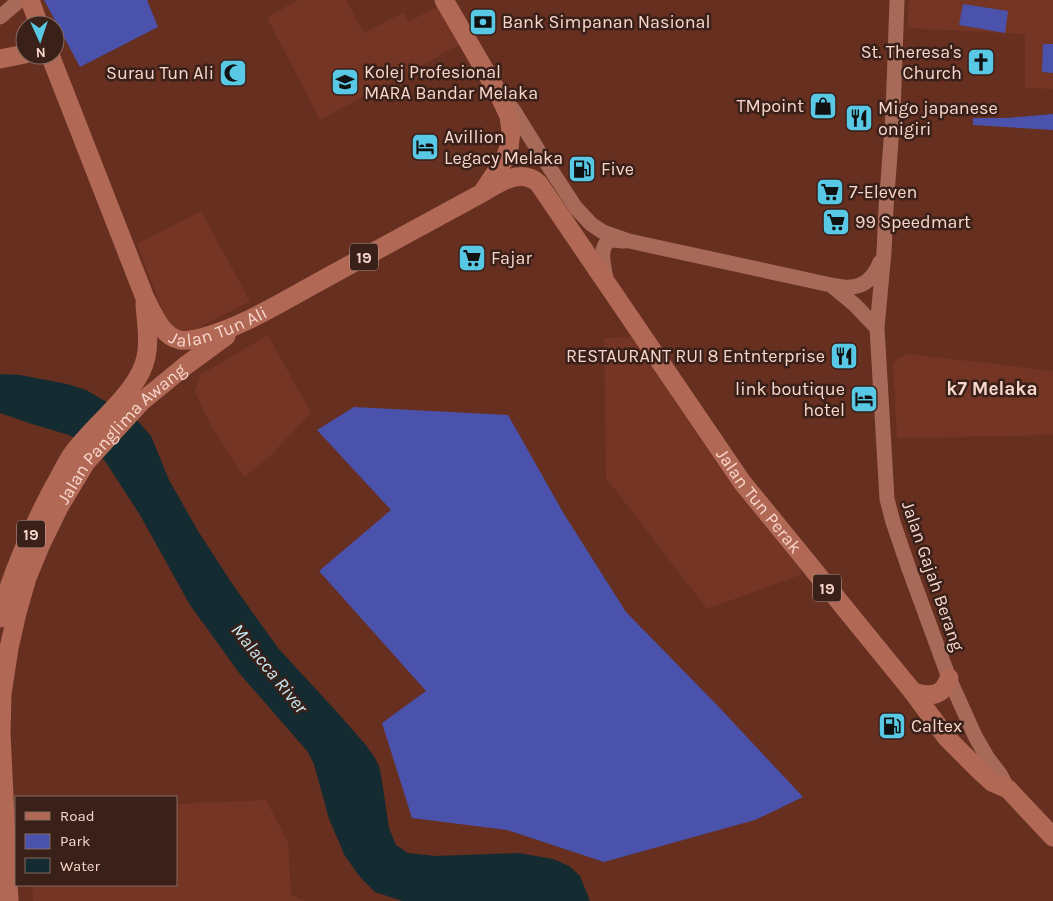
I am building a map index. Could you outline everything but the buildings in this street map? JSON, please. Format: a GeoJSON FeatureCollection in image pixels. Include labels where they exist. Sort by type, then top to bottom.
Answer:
{"type":"FeatureCollection","features":[{"type":"Feature","properties":{"kind":"main road"},"geometry":{"type":"LineString","coordinates":[[30,0],[35,15]]}},
{"type":"Feature","properties":{"kind":"main road"},"geometry":{"type":"LineString","coordinates":[[444,0],[498,93],[509,116],[511,131],[509,148],[504,160],[482,193]]}},
{"type":"Feature","properties":{"kind":"main road"},"geometry":{"type":"LineString","coordinates":[[0,59],[15,56]]}},
{"type":"Feature","properties":{"kind":"main road","name":"Jalan Tun Ali"},"geometry":{"type":"LineString","coordinates":[[54,65],[145,298],[166,334],[180,340],[202,338],[248,321],[482,193]]}},
{"type":"Feature","properties":{"kind":"main road","name":"Jalan Tun Perak"},"geometry":{"type":"LineString","coordinates":[[482,193],[498,183],[517,176],[533,179],[538,184],[742,482],[913,692],[947,738],[992,782],[1008,789],[1053,837]]}},
{"type":"Feature","properties":{"kind":"main road","name":"Jalan Panglima Awang"},"geometry":{"type":"LineString","coordinates":[[133,398],[135,382],[143,368],[148,345],[145,298]]}},
{"type":"Feature","properties":{"kind":"main road","name":"Jalan Panglima Awang"},"geometry":{"type":"LineString","coordinates":[[0,618],[10,582],[42,510],[78,459],[133,398],[185,366],[248,321]]}},
{"type":"Feature","properties":{"kind":"main road","name":"Jalan Panglima Awang"},"geometry":{"type":"LineString","coordinates":[[9,901],[0,733],[2,694],[9,648],[28,578],[78,459]]}},
{"type":"Feature","properties":{"kind":"main road"},"geometry":{"type":"LineString","coordinates":[[913,692],[924,696],[941,692],[946,687],[949,678]]}},
{"type":"Feature","properties":{"kind":"street"},"geometry":{"type":"LineString","coordinates":[[0,17],[20,0]]}},
{"type":"Feature","properties":{"kind":"street","name":"Jalan Gajah Berang"},"geometry":{"type":"LineString","coordinates":[[897,0],[893,114],[884,252],[876,328],[886,499],[909,569],[949,678],[975,736],[1008,789]]}},
{"type":"Feature","properties":{"kind":"street"},"geometry":{"type":"LineString","coordinates":[[498,93],[514,110],[576,208],[591,224],[603,232],[629,241],[831,286],[852,287],[862,284],[873,277],[884,252]]}},
{"type":"Feature","properties":{"kind":"street"},"geometry":{"type":"LineString","coordinates":[[608,286],[603,258],[606,244],[611,240],[629,241]]}},
{"type":"Feature","properties":{"kind":"street"},"geometry":{"type":"LineString","coordinates":[[831,286],[855,305],[876,328]]}},
{"type":"Feature","properties":{"kind":"shaded area","name":"Kolej Profesional MARA Bandar Melaka"},"geometry":{"type":"Polygon","coordinates":[[[297,0],[346,0],[364,33],[404,12],[408,22],[441,5],[461,44],[320,120],[267,18],[297,0]]]}},
{"type":"Feature","properties":{"kind":"shaded area"},"geometry":{"type":"Polygon","coordinates":[[[909,0],[1053,0],[1053,89],[1025,88],[1025,34],[908,28],[909,0]]]}},
{"type":"Feature","properties":{"kind":"shaded area"},"geometry":{"type":"Polygon","coordinates":[[[201,211],[250,301],[187,334],[169,328],[137,244],[201,211]]]}},
{"type":"Feature","properties":{"kind":"shaded area"},"geometry":{"type":"Polygon","coordinates":[[[268,335],[311,413],[272,454],[244,477],[211,426],[195,392],[200,375],[268,335]]]}},
{"type":"Feature","properties":{"kind":"shaded area"},"geometry":{"type":"Polygon","coordinates":[[[632,337],[699,435],[803,574],[707,609],[606,478],[604,338],[632,337]]]}},
{"type":"Feature","properties":{"kind":"shaded area","name":"k7 Melaka"},"geometry":{"type":"Polygon","coordinates":[[[909,354],[1053,371],[1053,435],[897,438],[893,367],[894,362],[900,357],[909,354]]]}},
{"type":"Feature","properties":{"kind":"shaded area"},"geometry":{"type":"Polygon","coordinates":[[[266,800],[288,842],[291,894],[304,901],[33,901],[32,886],[178,886],[178,804],[266,800]]]}},
{"type":"Feature","properties":{"kind":"green space"},"geometry":{"type":"Polygon","coordinates":[[[44,0],[147,0],[158,27],[80,67],[65,39],[65,15],[52,15],[44,0]]]}},
{"type":"Feature","properties":{"kind":"green space"},"geometry":{"type":"Polygon","coordinates":[[[963,4],[1008,11],[1005,33],[959,25],[963,4]]]}},
{"type":"Feature","properties":{"kind":"green space"},"geometry":{"type":"Polygon","coordinates":[[[1043,44],[1053,44],[1053,73],[1042,72],[1043,44]]]}},
{"type":"Feature","properties":{"kind":"green space"},"geometry":{"type":"Polygon","coordinates":[[[1053,114],[1053,130],[973,125],[973,118],[1007,118],[1053,114]]]}},
{"type":"Feature","properties":{"kind":"green space"},"geometry":{"type":"Polygon","coordinates":[[[354,407],[508,415],[564,514],[626,612],[803,797],[755,820],[604,862],[507,830],[412,818],[382,723],[426,691],[319,571],[391,510],[317,430],[354,407]]]}},
{"type":"Feature","properties":{"kind":"water","name":"Malacca River"},"geometry":{"type":"Polygon","coordinates":[[[0,374],[20,375],[67,384],[86,390],[136,419],[151,436],[169,480],[198,531],[233,585],[278,648],[366,745],[375,758],[381,775],[389,828],[396,845],[408,853],[436,856],[519,853],[553,859],[569,866],[580,876],[590,901],[402,901],[375,892],[360,877],[345,856],[329,819],[314,764],[308,752],[240,674],[190,605],[140,515],[105,461],[91,447],[69,435],[0,413],[0,374]]]}},
{"type":"Feature","properties":{"kind":"place","name":"Bank Simpanan Nasional"},"geometry":{"type":"Point","coordinates":[483,22]}},
{"type":"Feature","properties":{"kind":"place","name":"St. Theresa's Church"},"geometry":{"type":"Point","coordinates":[981,62]}},
{"type":"Feature","properties":{"kind":"place","name":"Surau Tun Ali"},"geometry":{"type":"Point","coordinates":[233,73]}},
{"type":"Feature","properties":{"kind":"place","name":"Kolej Profesional MARA Bandar Melaka"},"geometry":{"type":"Point","coordinates":[345,82]}},
{"type":"Feature","properties":{"kind":"place","name":"TMpoint"},"geometry":{"type":"Point","coordinates":[823,106]}},
{"type":"Feature","properties":{"kind":"place","name":"Migo japanese onigiri"},"geometry":{"type":"Point","coordinates":[859,118]}},
{"type":"Feature","properties":{"kind":"place","name":"Avillion Legacy Melaka"},"geometry":{"type":"Point","coordinates":[425,147]}},
{"type":"Feature","properties":{"kind":"place","name":"Five"},"geometry":{"type":"Point","coordinates":[582,169]}},
{"type":"Feature","properties":{"kind":"place","name":"7-Eleven"},"geometry":{"type":"Point","coordinates":[830,192]}},
{"type":"Feature","properties":{"kind":"place","name":"99 Speedmart"},"geometry":{"type":"Point","coordinates":[836,222]}},
{"type":"Feature","properties":{"kind":"place","name":"Fajar"},"geometry":{"type":"Point","coordinates":[472,258]}},
{"type":"Feature","properties":{"kind":"place","name":"RESTAURANT RUI 8 Entnterprise"},"geometry":{"type":"Point","coordinates":[844,356]}},
{"type":"Feature","properties":{"kind":"place","name":"link boutique hotel"},"geometry":{"type":"Point","coordinates":[864,399]}},
{"type":"Feature","properties":{"kind":"place","name":"Caltex"},"geometry":{"type":"Point","coordinates":[892,726]}},
{"type":"Feature","properties":{"kind":"district","name":"k7 Melaka"},"geometry":{"type":"Point","coordinates":[992,388]}}]}
